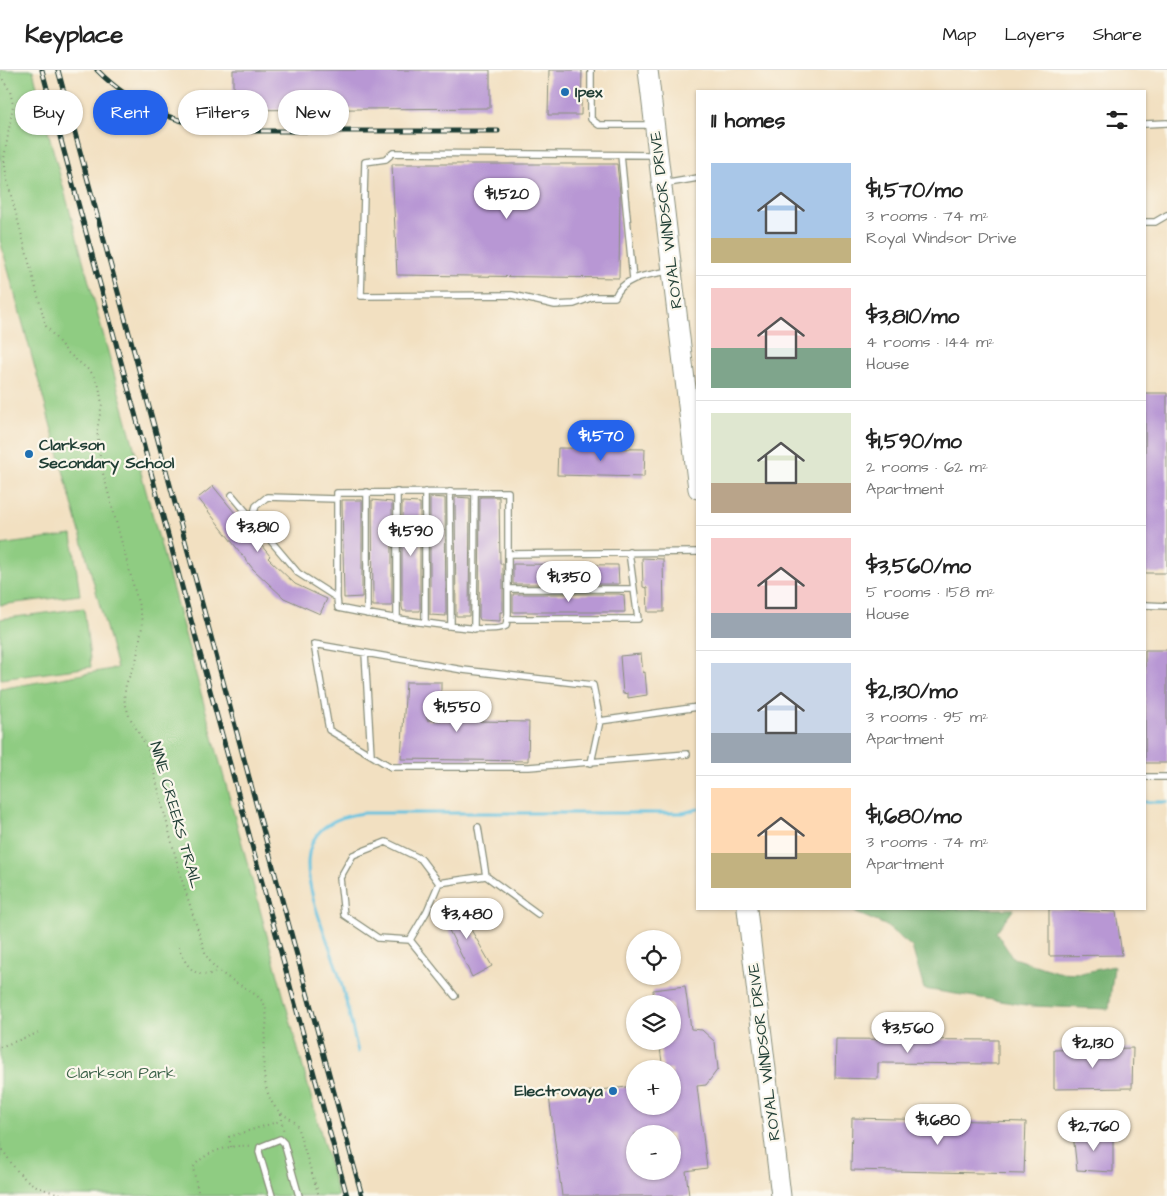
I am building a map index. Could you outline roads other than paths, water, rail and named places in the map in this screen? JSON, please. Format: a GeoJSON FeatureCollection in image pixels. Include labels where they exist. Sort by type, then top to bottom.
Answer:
{"type":"FeatureCollection","features":[{"type":"Feature","properties":{"kind":"main road","name":"ROYAL WINDSOR DRIVE"},"geometry":{"type":"LineString","coordinates":[[648,70],[696,472]]}},
{"type":"Feature","properties":{"kind":"main road","name":"ROYAL WINDSOR DRIVE"},"geometry":{"type":"LineString","coordinates":[[747,910],[782,1196]]}},
{"type":"Feature","properties":{"kind":"lane"},"geometry":{"type":"LineString","coordinates":[[591,70],[591,119],[593,122],[599,125],[654,125]]}},
{"type":"Feature","properties":{"kind":"lane"},"geometry":{"type":"LineString","coordinates":[[1146,124],[1167,123]]}},
{"type":"Feature","properties":{"kind":"lane"},"geometry":{"type":"LineString","coordinates":[[658,155],[393,153],[386,159],[365,162],[361,296],[512,295],[546,304],[571,305],[593,297],[615,297],[620,288],[633,279],[672,270]]}},
{"type":"Feature","properties":{"kind":"lane"},"geometry":{"type":"LineString","coordinates":[[621,155],[633,279]]}},
{"type":"Feature","properties":{"kind":"lane"},"geometry":{"type":"LineString","coordinates":[[661,184],[696,178]]}},
{"type":"Feature","properties":{"kind":"lane"},"geometry":{"type":"LineString","coordinates":[[1146,222],[1155,222],[1167,215]]}},
{"type":"Feature","properties":{"kind":"lane"},"geometry":{"type":"LineString","coordinates":[[367,492],[367,614]]}},
{"type":"Feature","properties":{"kind":"lane"},"geometry":{"type":"LineString","coordinates":[[397,492],[397,618]]}},
{"type":"Feature","properties":{"kind":"lane"},"geometry":{"type":"LineString","coordinates":[[425,492],[425,622]]}},
{"type":"Feature","properties":{"kind":"lane"},"geometry":{"type":"LineString","coordinates":[[450,492],[451,626]]}},
{"type":"Feature","properties":{"kind":"lane"},"geometry":{"type":"LineString","coordinates":[[450,492],[508,492],[507,619],[502,629],[474,629],[367,614],[338,608],[337,493],[450,492]]}},
{"type":"Feature","properties":{"kind":"lane"},"geometry":{"type":"LineString","coordinates":[[474,629],[475,492]]}},
{"type":"Feature","properties":{"kind":"lane"},"geometry":{"type":"LineString","coordinates":[[232,495],[301,576],[337,598]]}},
{"type":"Feature","properties":{"kind":"lane"},"geometry":{"type":"LineString","coordinates":[[252,519],[256,506],[267,497],[337,499]]}},
{"type":"Feature","properties":{"kind":"lane"},"geometry":{"type":"LineString","coordinates":[[508,554],[607,555],[629,552],[696,552]]}},
{"type":"Feature","properties":{"kind":"lane"},"geometry":{"type":"LineString","coordinates":[[507,619],[638,619],[629,552]]}},
{"type":"Feature","properties":{"kind":"lane"},"geometry":{"type":"LineString","coordinates":[[508,589],[634,590]]}},
{"type":"Feature","properties":{"kind":"lane"},"geometry":{"type":"LineString","coordinates":[[1146,605],[1167,606]]}},
{"type":"Feature","properties":{"kind":"lane"},"geometry":{"type":"LineString","coordinates":[[591,763],[600,721],[593,685],[463,670],[314,644],[328,730],[391,767],[529,767],[591,763],[687,754]]}},
{"type":"Feature","properties":{"kind":"lane"},"geometry":{"type":"LineString","coordinates":[[365,653],[371,755]]}},
{"type":"Feature","properties":{"kind":"lane"},"geometry":{"type":"LineString","coordinates":[[600,721],[696,707]]}},
{"type":"Feature","properties":{"kind":"lane"},"geometry":{"type":"LineString","coordinates":[[1146,777],[1167,777]]}},
{"type":"Feature","properties":{"kind":"lane"},"geometry":{"type":"LineString","coordinates":[[478,827],[486,876],[538,914]]}},
{"type":"Feature","properties":{"kind":"lane"},"geometry":{"type":"LineString","coordinates":[[439,883],[421,859],[386,842],[354,855],[340,878],[344,915],[378,938],[410,940],[455,996]]}},
{"type":"Feature","properties":{"kind":"lane"},"geometry":{"type":"LineString","coordinates":[[439,883],[486,876]]}},
{"type":"Feature","properties":{"kind":"lane"},"geometry":{"type":"LineString","coordinates":[[410,940],[427,911],[439,883]]}},
{"type":"Feature","properties":{"kind":"lane"},"geometry":{"type":"LineString","coordinates":[[272,1196],[259,1152],[260,1147],[280,1139],[284,1143],[299,1196]]}},
{"type":"Feature","properties":{"kind":"waterway"},"geometry":{"type":"LineString","coordinates":[[1146,802],[1167,802]]}},
{"type":"Feature","properties":{"kind":"waterway"},"geometry":{"type":"LineString","coordinates":[[358,1052],[342,985],[312,895],[308,872],[309,851],[318,833],[335,820],[364,813],[683,813],[696,810]]}},
{"type":"Feature","properties":{"kind":"railway"},"geometry":{"type":"LineString","coordinates":[[42,70],[347,1196]]}},
{"type":"Feature","properties":{"kind":"railway"},"geometry":{"type":"LineString","coordinates":[[58,70],[362,1196]]}},
{"type":"Feature","properties":{"kind":"railway"},"geometry":{"type":"LineString","coordinates":[[97,70],[128,95],[162,114],[218,129],[238,131],[498,131]]}},
{"type":"Feature","properties":{"kind":"place","name":"Ipex"},"geometry":{"type":"Point","coordinates":[565,92]}},
{"type":"Feature","properties":{"kind":"place","name":"Clarkson Secondary School"},"geometry":{"type":"Point","coordinates":[29,454]}},
{"type":"Feature","properties":{"kind":"place","name":"Electrovaya"},"geometry":{"type":"Point","coordinates":[613,1091]}},
{"type":"Feature","properties":{"kind":"park label","name":"Clarkson Park"},"geometry":{"type":"Point","coordinates":[121,1073]}}]}
